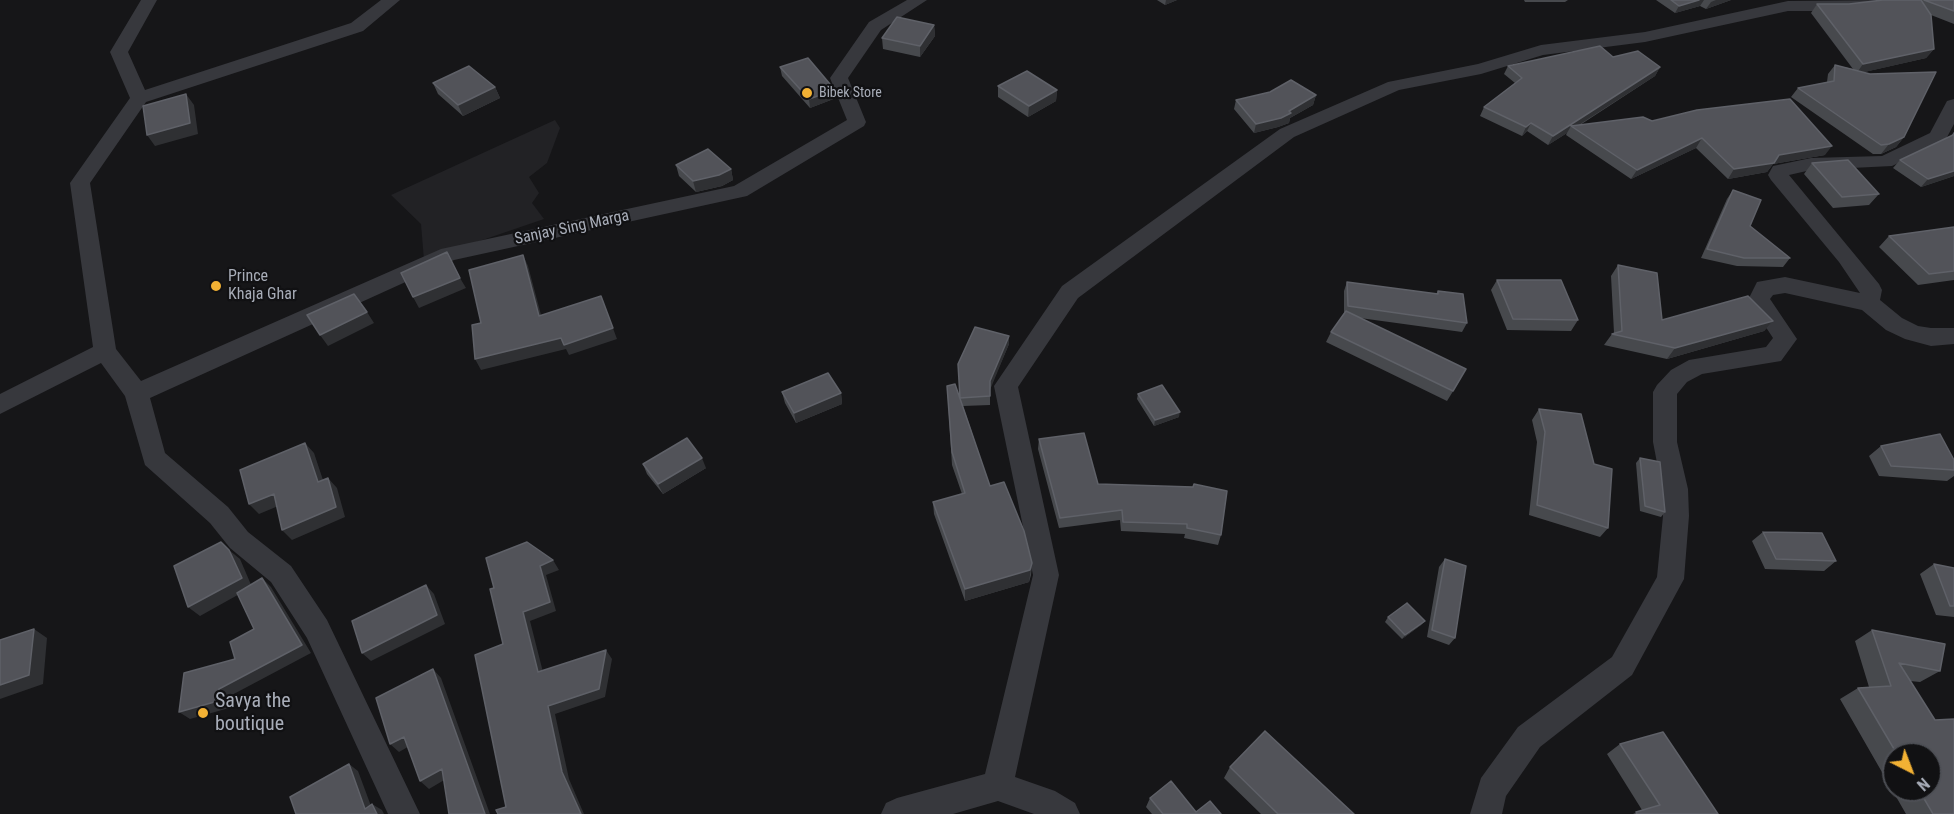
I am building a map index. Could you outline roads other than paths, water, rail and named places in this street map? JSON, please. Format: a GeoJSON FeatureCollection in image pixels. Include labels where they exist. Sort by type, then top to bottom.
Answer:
{"type":"FeatureCollection","features":[{"type":"Feature","properties":{"kind":"street"},"geometry":{"type":"LineString","coordinates":[[139,98],[119,52],[149,0]]}},
{"type":"Feature","properties":{"kind":"street"},"geometry":{"type":"LineString","coordinates":[[392,0],[357,27],[139,98],[80,183],[105,351],[136,394],[154,458],[219,515],[239,540],[281,574],[317,629],[404,814]]}},
{"type":"Feature","properties":{"kind":"street","name":"Sanjay Sing Marga"},"geometry":{"type":"LineString","coordinates":[[136,394],[449,254],[740,191],[857,122],[839,78],[875,26],[919,0]]}},
{"type":"Feature","properties":{"kind":"street"},"geometry":{"type":"LineString","coordinates":[[998,786],[1046,575],[1006,386],[1070,291],[1287,133],[1394,86],[1481,69],[1541,50],[1645,37],[1788,6],[1842,6],[1894,0]]}},
{"type":"Feature","properties":{"kind":"street"},"geometry":{"type":"LineString","coordinates":[[1869,303],[1871,290],[1847,257],[1778,175],[1780,171],[1811,164],[1885,162],[1938,137],[1954,105]]}},
{"type":"Feature","properties":{"kind":"street"},"geometry":{"type":"LineString","coordinates":[[1486,814],[1492,789],[1529,737],[1622,666],[1670,579],[1676,516],[1675,489],[1665,442],[1665,392],[1679,376],[1697,366],[1773,355],[1786,339],[1759,300],[1765,288],[1785,285],[1869,303],[1894,324],[1913,333],[1931,337],[1954,336]]}},
{"type":"Feature","properties":{"kind":"street"},"geometry":{"type":"LineString","coordinates":[[0,405],[105,351]]}},
{"type":"Feature","properties":{"kind":"street"},"geometry":{"type":"LineString","coordinates":[[897,814],[998,786],[1044,802],[1064,814]]}},
{"type":"Feature","properties":{"kind":"place","name":"Bibek Store"},"geometry":{"type":"Point","coordinates":[807,93]}},
{"type":"Feature","properties":{"kind":"place","name":"Prince Khaja Ghar"},"geometry":{"type":"Point","coordinates":[216,286]}},
{"type":"Feature","properties":{"kind":"place","name":"Savya the boutique"},"geometry":{"type":"Point","coordinates":[203,713]}}]}
